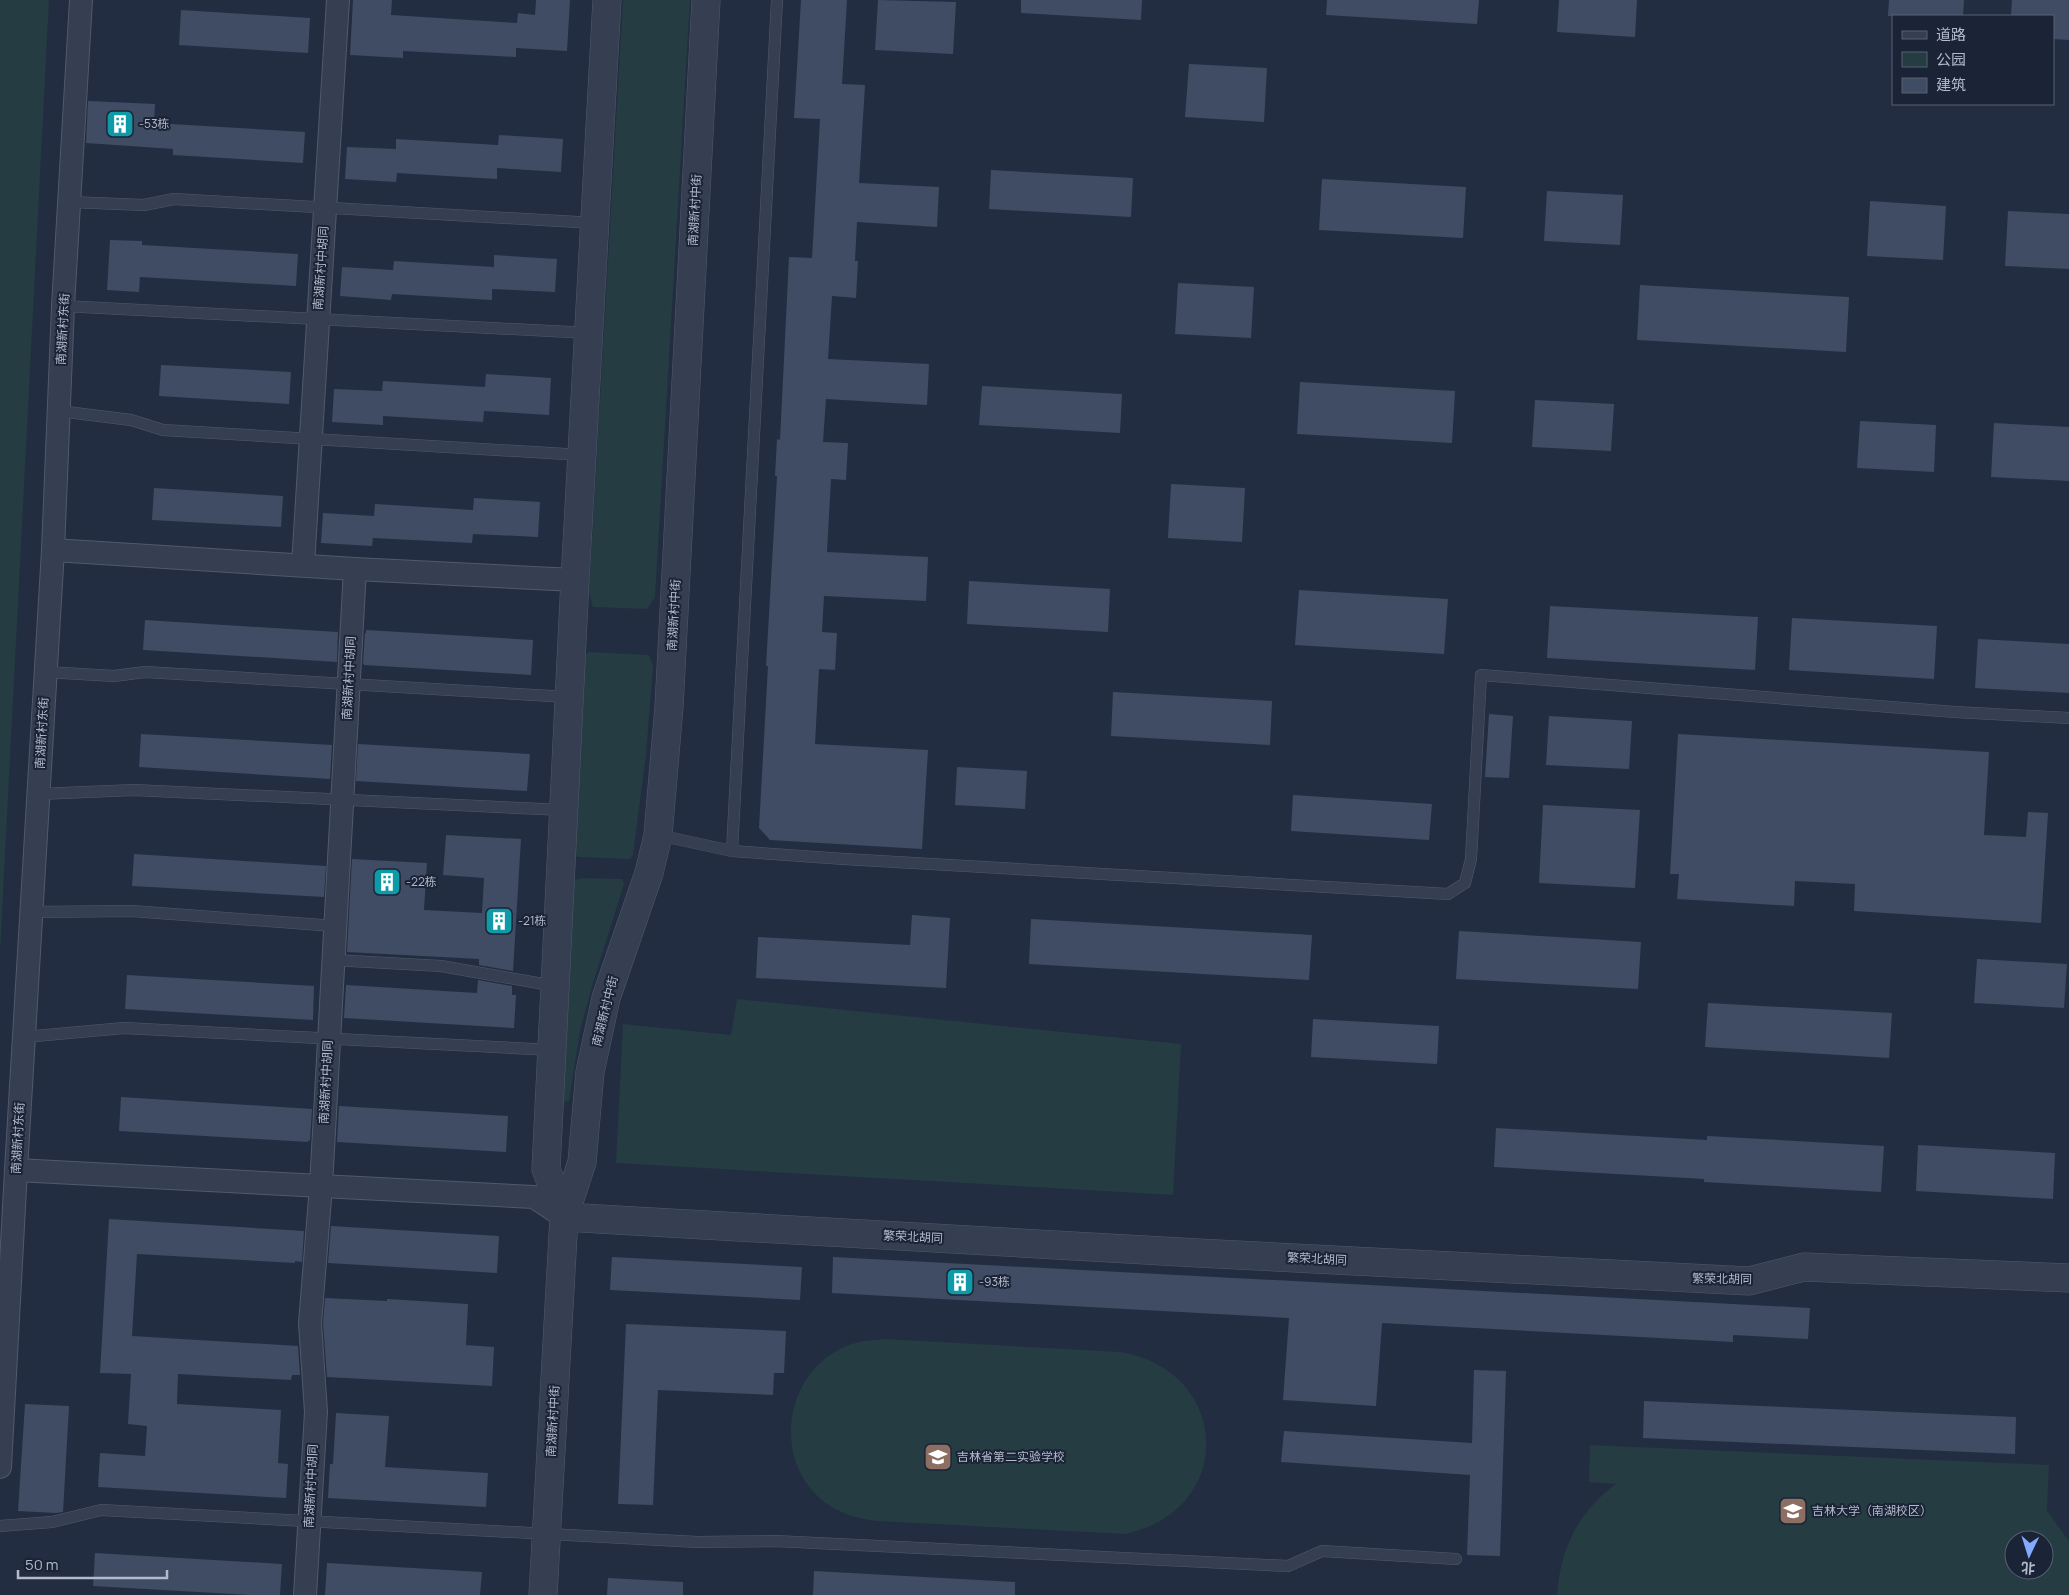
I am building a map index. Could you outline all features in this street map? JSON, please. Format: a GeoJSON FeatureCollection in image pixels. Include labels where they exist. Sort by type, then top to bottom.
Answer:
{"type":"FeatureCollection","features":[{"type":"Feature","properties":{"kind":"street","name":"南湖新村东街"},"geometry":{"type":"LineString","coordinates":[[0,1466],[53,550],[81,0]]}},
{"type":"Feature","properties":{"kind":"street","name":"南湖新村中胡同"},"geometry":{"type":"LineString","coordinates":[[303,565],[338,0]]}},
{"type":"Feature","properties":{"kind":"street","name":"南湖新村中街"},"geometry":{"type":"LineString","coordinates":[[564,1217],[546,1169],[575,580],[607,0]]}},
{"type":"Feature","properties":{"kind":"street","name":"南湖新村中街"},"geometry":{"type":"LineString","coordinates":[[543,1595],[564,1217],[582,1162],[590,1072],[606,998],[649,873],[658,835],[669,707],[706,0]]}},
{"type":"Feature","properties":{"kind":"street"},"geometry":{"type":"LineString","coordinates":[[53,550],[355,569],[575,580]]}},
{"type":"Feature","properties":{"kind":"street","name":"南湖新村中胡同"},"geometry":{"type":"LineString","coordinates":[[306,1595],[316,1412],[310,1323],[321,1186],[355,569]]}},
{"type":"Feature","properties":{"kind":"street"},"geometry":{"type":"LineString","coordinates":[[16,1170],[534,1197],[564,1217]]}},
{"type":"Feature","properties":{"kind":"street","name":"繁荣北胡同"},"geometry":{"type":"LineString","coordinates":[[564,1217],[1749,1281],[1804,1267],[2069,1278]]}},
{"type":"Feature","properties":{"kind":"lane"},"geometry":{"type":"LineString","coordinates":[[732,851],[777,0]]}},
{"type":"Feature","properties":{"kind":"lane"},"geometry":{"type":"LineString","coordinates":[[70,202],[144,204],[174,199],[595,223]]}},
{"type":"Feature","properties":{"kind":"lane"},"geometry":{"type":"LineString","coordinates":[[64,306],[589,333]]}},
{"type":"Feature","properties":{"kind":"lane"},"geometry":{"type":"LineString","coordinates":[[59,411],[131,420],[164,430],[582,455]]}},
{"type":"Feature","properties":{"kind":"lane"},"geometry":{"type":"LineString","coordinates":[[46,672],[114,676],[145,672],[569,697]]}},
{"type":"Feature","properties":{"kind":"lane"},"geometry":{"type":"LineString","coordinates":[[658,835],[732,851],[1448,894],[1465,883],[1471,859],[1481,675],[1955,712],[2069,718]]}},
{"type":"Feature","properties":{"kind":"lane"},"geometry":{"type":"LineString","coordinates":[[39,794],[134,790],[564,810]]}},
{"type":"Feature","properties":{"kind":"lane"},"geometry":{"type":"LineString","coordinates":[[31,912],[132,911],[335,926]]}},
{"type":"Feature","properties":{"kind":"lane"},"geometry":{"type":"LineString","coordinates":[[333,960],[441,966],[556,986]]}},
{"type":"Feature","properties":{"kind":"lane"},"geometry":{"type":"LineString","coordinates":[[24,1037],[124,1028],[552,1050]]}},
{"type":"Feature","properties":{"kind":"lane"},"geometry":{"type":"LineString","coordinates":[[0,1526],[52,1522],[101,1510],[697,1542],[775,1541],[1288,1566],[1322,1551],[1456,1559]]}},
{"type":"Feature","properties":{"kind":"green space"},"geometry":{"type":"Polygon","coordinates":[[[0,0],[49,0],[0,952],[0,0]]]}},
{"type":"Feature","properties":{"kind":"green space"},"geometry":{"type":"Polygon","coordinates":[[[623,0],[690,0],[655,597],[647,609],[593,607],[589,592],[623,0]]]}},
{"type":"Feature","properties":{"kind":"green space"},"geometry":{"type":"Polygon","coordinates":[[[589,652],[649,655],[653,667],[646,755],[633,855],[630,859],[578,857],[574,853],[584,656],[589,652]]]}},
{"type":"Feature","properties":{"kind":"green space"},"geometry":{"type":"Polygon","coordinates":[[[581,878],[622,879],[624,884],[580,1031],[569,1101],[565,1102],[561,1100],[573,881],[581,878]]]}},
{"type":"Feature","properties":{"kind":"green space"},"geometry":{"type":"Polygon","coordinates":[[[737,999],[1181,1044],[1173,1195],[616,1163],[623,1024],[731,1035],[737,999]]]}},
{"type":"Feature","properties":{"kind":"green space"},"geometry":{"type":"Polygon","coordinates":[[[886,1339],[1121,1352],[1158,1364],[1184,1385],[1200,1412],[1206,1442],[1202,1471],[1187,1499],[1161,1520],[1125,1534],[877,1521],[841,1512],[830,1506],[810,1488],[798,1467],[792,1443],[792,1418],[798,1395],[811,1373],[829,1356],[852,1344],[886,1339]]]}},
{"type":"Feature","properties":{"kind":"green space"},"geometry":{"type":"Polygon","coordinates":[[[1590,1445],[2049,1465],[2047,1511],[2069,1541],[2069,1595],[1557,1595],[1562,1562],[1573,1533],[1591,1507],[1616,1484],[1589,1482],[1590,1445]]]}},
{"type":"Feature","properties":{"kind":"building"},"geometry":{"type":"Polygon","coordinates":[[[353,0],[392,0],[391,15],[517,23],[518,13],[535,15],[536,0],[570,0],[567,51],[516,48],[516,57],[403,51],[403,58],[350,55],[353,0]]]}},
{"type":"Feature","properties":{"kind":"building"},"geometry":{"type":"Polygon","coordinates":[[[801,0],[847,0],[842,84],[865,85],[859,183],[939,187],[937,227],[857,222],[855,261],[858,261],[856,298],[832,296],[828,359],[929,364],[927,405],[826,399],[823,442],[848,443],[846,480],[831,479],[827,552],[928,557],[926,601],[824,596],[822,632],[837,633],[835,670],[819,669],[815,744],[928,750],[922,849],[770,840],[759,828],[777,476],[775,476],[777,439],[780,440],[789,257],[812,258],[820,119],[794,118],[801,0]]]}},
{"type":"Feature","properties":{"kind":"building"},"geometry":{"type":"Polygon","coordinates":[[[878,0],[956,2],[953,54],[875,50],[878,0]]]}},
{"type":"Feature","properties":{"kind":"building"},"geometry":{"type":"Polygon","coordinates":[[[1021,0],[1142,0],[1141,20],[1021,13],[1021,0]]]}},
{"type":"Feature","properties":{"kind":"building"},"geometry":{"type":"Polygon","coordinates":[[[1327,0],[1479,0],[1477,24],[1326,15],[1327,0]]]}},
{"type":"Feature","properties":{"kind":"building"},"geometry":{"type":"Polygon","coordinates":[[[1559,0],[1637,0],[1635,37],[1557,32],[1559,0]]]}},
{"type":"Feature","properties":{"kind":"building"},"geometry":{"type":"Polygon","coordinates":[[[1889,0],[1964,0],[1963,15],[1888,16],[1889,0]]]}},
{"type":"Feature","properties":{"kind":"building"},"geometry":{"type":"Polygon","coordinates":[[[2012,0],[2069,0],[2069,40],[2054,39],[2054,15],[2011,15],[2012,0]]]}},
{"type":"Feature","properties":{"kind":"building"},"geometry":{"type":"Polygon","coordinates":[[[181,10],[310,18],[308,53],[179,45],[181,10]]]}},
{"type":"Feature","properties":{"kind":"building"},"geometry":{"type":"Polygon","coordinates":[[[1189,64],[1267,68],[1264,122],[1185,117],[1189,64]]]}},
{"type":"Feature","properties":{"kind":"building"},"geometry":{"type":"Polygon","coordinates":[[[88,101],[155,104],[154,123],[305,132],[303,163],[173,155],[173,149],[86,143],[88,101]]]}},
{"type":"Feature","properties":{"kind":"building"},"geometry":{"type":"Polygon","coordinates":[[[499,135],[563,139],[561,172],[497,168],[497,179],[397,173],[396,182],[345,179],[347,147],[396,149],[396,139],[498,145],[499,135]]]}},
{"type":"Feature","properties":{"kind":"building"},"geometry":{"type":"Polygon","coordinates":[[[991,170],[1133,178],[1131,217],[989,209],[991,170]]]}},
{"type":"Feature","properties":{"kind":"building"},"geometry":{"type":"Polygon","coordinates":[[[1322,179],[1466,187],[1463,238],[1319,230],[1322,179]]]}},
{"type":"Feature","properties":{"kind":"building"},"geometry":{"type":"Polygon","coordinates":[[[1547,191],[1623,195],[1620,245],[1544,241],[1547,191]]]}},
{"type":"Feature","properties":{"kind":"building"},"geometry":{"type":"Polygon","coordinates":[[[1870,201],[1946,206],[1943,260],[1867,256],[1870,201]]]}},
{"type":"Feature","properties":{"kind":"building"},"geometry":{"type":"Polygon","coordinates":[[[2008,211],[2069,214],[2069,269],[2005,266],[2008,211]]]}},
{"type":"Feature","properties":{"kind":"building"},"geometry":{"type":"Polygon","coordinates":[[[110,240],[142,241],[142,245],[298,254],[296,286],[140,277],[139,292],[107,290],[110,240]]]}},
{"type":"Feature","properties":{"kind":"building"},"geometry":{"type":"Polygon","coordinates":[[[494,255],[557,259],[555,292],[492,289],[492,300],[392,294],[391,300],[340,296],[342,267],[393,270],[394,261],[494,267],[494,255]]]}},
{"type":"Feature","properties":{"kind":"building"},"geometry":{"type":"Polygon","coordinates":[[[1178,283],[1254,287],[1251,338],[1175,334],[1178,283]]]}},
{"type":"Feature","properties":{"kind":"building"},"geometry":{"type":"Polygon","coordinates":[[[1640,285],[1849,297],[1846,352],[1637,340],[1640,285]]]}},
{"type":"Feature","properties":{"kind":"building"},"geometry":{"type":"Polygon","coordinates":[[[161,365],[291,372],[289,404],[159,396],[161,365]]]}},
{"type":"Feature","properties":{"kind":"building"},"geometry":{"type":"Polygon","coordinates":[[[486,374],[551,378],[549,415],[484,411],[483,422],[383,416],[383,425],[332,422],[334,389],[382,391],[383,381],[485,387],[486,374]]]}},
{"type":"Feature","properties":{"kind":"building"},"geometry":{"type":"Polygon","coordinates":[[[1300,382],[1455,391],[1452,443],[1297,434],[1300,382]]]}},
{"type":"Feature","properties":{"kind":"building"},"geometry":{"type":"Polygon","coordinates":[[[982,386],[1122,394],[1120,433],[979,425],[982,386]]]}},
{"type":"Feature","properties":{"kind":"building"},"geometry":{"type":"Polygon","coordinates":[[[1535,400],[1614,404],[1611,451],[1532,447],[1535,400]]]}},
{"type":"Feature","properties":{"kind":"building"},"geometry":{"type":"Polygon","coordinates":[[[1860,421],[1936,425],[1934,472],[1857,468],[1860,421]]]}},
{"type":"Feature","properties":{"kind":"building"},"geometry":{"type":"Polygon","coordinates":[[[1994,423],[2069,427],[2069,481],[1991,477],[1994,423]]]}},
{"type":"Feature","properties":{"kind":"building"},"geometry":{"type":"Polygon","coordinates":[[[1171,484],[1245,488],[1242,542],[1168,538],[1171,484]]]}},
{"type":"Feature","properties":{"kind":"building"},"geometry":{"type":"Polygon","coordinates":[[[154,488],[283,496],[281,527],[152,520],[154,488]]]}},
{"type":"Feature","properties":{"kind":"building"},"geometry":{"type":"Polygon","coordinates":[[[474,498],[540,502],[538,537],[473,534],[472,543],[373,538],[372,546],[321,543],[323,513],[374,516],[375,504],[473,510],[474,498]]]}},
{"type":"Feature","properties":{"kind":"building"},"geometry":{"type":"Polygon","coordinates":[[[969,581],[1110,589],[1108,632],[967,624],[969,581]]]}},
{"type":"Feature","properties":{"kind":"building"},"geometry":{"type":"Polygon","coordinates":[[[1299,590],[1448,599],[1444,654],[1295,645],[1299,590]]]}},
{"type":"Feature","properties":{"kind":"building"},"geometry":{"type":"Polygon","coordinates":[[[1550,606],[1758,617],[1755,670],[1547,658],[1550,606]]]}},
{"type":"Feature","properties":{"kind":"building"},"geometry":{"type":"Polygon","coordinates":[[[1792,618],[1937,626],[1934,679],[1789,670],[1792,618]]]}},
{"type":"Feature","properties":{"kind":"building"},"geometry":{"type":"Polygon","coordinates":[[[145,620],[338,632],[337,662],[143,650],[145,620]]]}},
{"type":"Feature","properties":{"kind":"building"},"geometry":{"type":"Polygon","coordinates":[[[366,630],[533,640],[531,675],[364,665],[366,630]]]}},
{"type":"Feature","properties":{"kind":"building"},"geometry":{"type":"Polygon","coordinates":[[[1978,639],[2069,644],[2069,693],[1975,688],[1978,639]]]}},
{"type":"Feature","properties":{"kind":"building"},"geometry":{"type":"Polygon","coordinates":[[[1113,692],[1272,701],[1270,745],[1111,736],[1113,692]]]}},
{"type":"Feature","properties":{"kind":"building"},"geometry":{"type":"Polygon","coordinates":[[[1489,714],[1513,716],[1509,778],[1485,777],[1489,714]]]}},
{"type":"Feature","properties":{"kind":"building"},"geometry":{"type":"Polygon","coordinates":[[[1549,716],[1632,721],[1629,769],[1546,765],[1549,716]]]}},
{"type":"Feature","properties":{"kind":"building"},"geometry":{"type":"Polygon","coordinates":[[[141,734],[332,745],[330,779],[139,767],[141,734]]]}},
{"type":"Feature","properties":{"kind":"building"},"geometry":{"type":"Polygon","coordinates":[[[1678,734],[1989,752],[1984,835],[2026,837],[2028,812],[2048,813],[2041,923],[1854,911],[1855,884],[1795,881],[1794,906],[1677,899],[1679,874],[1670,874],[1678,734]]]}},
{"type":"Feature","properties":{"kind":"building"},"geometry":{"type":"Polygon","coordinates":[[[358,744],[530,754],[527,791],[356,781],[358,744]]]}},
{"type":"Feature","properties":{"kind":"building"},"geometry":{"type":"Polygon","coordinates":[[[957,767],[1027,771],[1025,809],[955,805],[957,767]]]}},
{"type":"Feature","properties":{"kind":"building"},"geometry":{"type":"Polygon","coordinates":[[[1293,795],[1432,804],[1429,840],[1291,831],[1293,795]]]}},
{"type":"Feature","properties":{"kind":"building"},"geometry":{"type":"Polygon","coordinates":[[[1543,805],[1640,810],[1635,888],[1539,883],[1543,805]]]}},
{"type":"Feature","properties":{"kind":"building"},"geometry":{"type":"Polygon","coordinates":[[[446,835],[521,839],[513,971],[479,965],[479,959],[347,952],[352,859],[427,863],[424,910],[482,913],[484,878],[443,875],[446,835]]]}},
{"type":"Feature","properties":{"kind":"building"},"geometry":{"type":"Polygon","coordinates":[[[134,854],[326,866],[324,897],[132,886],[134,854]]]}},
{"type":"Feature","properties":{"kind":"building"},"geometry":{"type":"Polygon","coordinates":[[[912,915],[950,918],[946,988],[756,978],[758,937],[910,945],[912,915]]]}},
{"type":"Feature","properties":{"kind":"building"},"geometry":{"type":"Polygon","coordinates":[[[1031,919],[1312,935],[1309,980],[1029,964],[1031,919]]]}},
{"type":"Feature","properties":{"kind":"building"},"geometry":{"type":"Polygon","coordinates":[[[1459,931],[1641,942],[1638,989],[1456,979],[1459,931]]]}},
{"type":"Feature","properties":{"kind":"building"},"geometry":{"type":"Polygon","coordinates":[[[1977,959],[2067,964],[2064,1008],[1974,1003],[1977,959]]]}},
{"type":"Feature","properties":{"kind":"building"},"geometry":{"type":"Polygon","coordinates":[[[127,975],[314,986],[313,1020],[125,1009],[127,975]]]}},
{"type":"Feature","properties":{"kind":"building"},"geometry":{"type":"Polygon","coordinates":[[[478,980],[512,986],[512,995],[516,995],[514,1028],[344,1018],[346,985],[477,993],[478,980]]]}},
{"type":"Feature","properties":{"kind":"building"},"geometry":{"type":"Polygon","coordinates":[[[1708,1003],[1892,1013],[1889,1058],[1705,1047],[1708,1003]]]}},
{"type":"Feature","properties":{"kind":"building"},"geometry":{"type":"Polygon","coordinates":[[[1313,1019],[1439,1026],[1437,1064],[1311,1057],[1313,1019]]]}},
{"type":"Feature","properties":{"kind":"building"},"geometry":{"type":"Polygon","coordinates":[[[121,1097],[312,1109],[310,1141],[119,1131],[121,1097]]]}},
{"type":"Feature","properties":{"kind":"building"},"geometry":{"type":"Polygon","coordinates":[[[339,1106],[508,1116],[506,1152],[337,1142],[339,1106]]]}},
{"type":"Feature","properties":{"kind":"building"},"geometry":{"type":"Polygon","coordinates":[[[1496,1128],[1707,1140],[1707,1136],[1884,1146],[1881,1192],[1704,1182],[1704,1179],[1494,1167],[1496,1128]]]}},
{"type":"Feature","properties":{"kind":"building"},"geometry":{"type":"Polygon","coordinates":[[[1918,1145],[2055,1153],[2053,1199],[1916,1191],[1918,1145]]]}},
{"type":"Feature","properties":{"kind":"building"},"geometry":{"type":"Polygon","coordinates":[[[109,1219],[304,1231],[302,1262],[295,1261],[295,1263],[137,1254],[132,1336],[298,1346],[300,1375],[292,1375],[291,1380],[178,1374],[177,1404],[281,1410],[278,1463],[288,1464],[286,1498],[98,1487],[100,1453],[145,1456],[147,1426],[128,1424],[131,1374],[100,1373],[109,1219]]]}},
{"type":"Feature","properties":{"kind":"building"},"geometry":{"type":"Polygon","coordinates":[[[331,1226],[499,1236],[497,1273],[328,1263],[331,1226]]]}},
{"type":"Feature","properties":{"kind":"building"},"geometry":{"type":"Polygon","coordinates":[[[612,1257],[802,1267],[800,1300],[610,1290],[612,1257]]]}},
{"type":"Feature","properties":{"kind":"building"},"geometry":{"type":"Polygon","coordinates":[[[833,1257],[1810,1308],[1808,1339],[1733,1335],[1733,1342],[1382,1323],[1376,1406],[1283,1400],[1289,1318],[832,1293],[833,1257]]]}},
{"type":"Feature","properties":{"kind":"building"},"geometry":{"type":"Polygon","coordinates":[[[325,1298],[387,1301],[387,1299],[468,1304],[466,1345],[494,1347],[492,1386],[327,1377],[323,1323],[325,1298]]]}},
{"type":"Feature","properties":{"kind":"building"},"geometry":{"type":"Polygon","coordinates":[[[626,1324],[786,1331],[784,1373],[774,1373],[773,1395],[658,1390],[653,1505],[618,1504],[626,1324]]]}},
{"type":"Feature","properties":{"kind":"building"},"geometry":{"type":"Polygon","coordinates":[[[1474,1370],[1506,1371],[1500,1556],[1467,1555],[1470,1475],[1281,1462],[1284,1431],[1472,1443],[1474,1370]]]}},
{"type":"Feature","properties":{"kind":"building"},"geometry":{"type":"Polygon","coordinates":[[[1644,1401],[2016,1417],[2015,1454],[1643,1438],[1644,1401]]]}},
{"type":"Feature","properties":{"kind":"building"},"geometry":{"type":"Polygon","coordinates":[[[25,1404],[69,1406],[63,1512],[18,1511],[25,1404]]]}},
{"type":"Feature","properties":{"kind":"building"},"geometry":{"type":"Polygon","coordinates":[[[336,1413],[389,1416],[385,1467],[488,1473],[486,1507],[328,1498],[330,1464],[333,1464],[336,1413]]]}},
{"type":"Feature","properties":{"kind":"building"},"geometry":{"type":"Polygon","coordinates":[[[95,1553],[282,1564],[280,1595],[93,1586],[95,1553]]]}},
{"type":"Feature","properties":{"kind":"building"},"geometry":{"type":"Polygon","coordinates":[[[327,1563],[482,1572],[480,1595],[325,1595],[327,1563]]]}},
{"type":"Feature","properties":{"kind":"building"},"geometry":{"type":"Polygon","coordinates":[[[814,1571],[1015,1582],[1015,1595],[813,1595],[814,1571]]]}},
{"type":"Feature","properties":{"kind":"building"},"geometry":{"type":"Polygon","coordinates":[[[608,1578],[683,1582],[683,1595],[607,1595],[608,1578]]]}},
{"type":"Feature","properties":{"kind":"place","name":"-53栋"},"geometry":{"type":"Point","coordinates":[120,124]}},
{"type":"Feature","properties":{"kind":"place","name":"-22栋"},"geometry":{"type":"Point","coordinates":[387,882]}},
{"type":"Feature","properties":{"kind":"place","name":"-21栋"},"geometry":{"type":"Point","coordinates":[499,921]}},
{"type":"Feature","properties":{"kind":"place","name":"-93栋"},"geometry":{"type":"Point","coordinates":[960,1282]}},
{"type":"Feature","properties":{"kind":"place","name":"吉林省第二实验学校"},"geometry":{"type":"Point","coordinates":[938,1457]}},
{"type":"Feature","properties":{"kind":"place","name":"吉林大学（南湖校区）"},"geometry":{"type":"Point","coordinates":[1793,1511]}}]}
